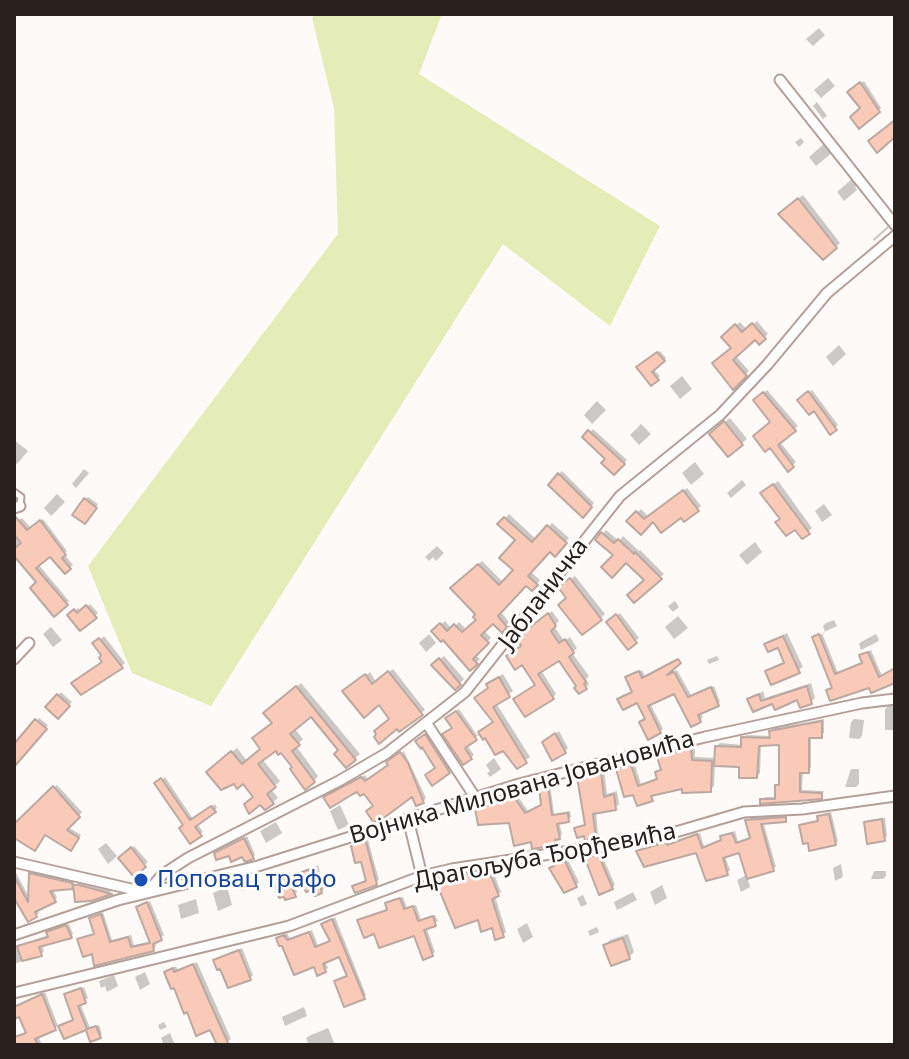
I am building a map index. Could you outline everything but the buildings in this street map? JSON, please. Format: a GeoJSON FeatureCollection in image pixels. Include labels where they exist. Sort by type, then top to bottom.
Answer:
{"type":"FeatureCollection","features":[{"type":"Feature","properties":{"kind":"street"},"geometry":{"type":"LineString","coordinates":[[780,80],[895,225]]}},
{"type":"Feature","properties":{"kind":"street","name":"Јабланичка"},"geometry":{"type":"LineString","coordinates":[[147,893],[162,875],[188,858],[387,753],[465,692],[620,496],[720,415],[827,293],[895,236]]}},
{"type":"Feature","properties":{"kind":"street"},"geometry":{"type":"LineString","coordinates":[[14,659],[29,643]]}},
{"type":"Feature","properties":{"kind":"street","name":"Војника Милована Јовановића"},"geometry":{"type":"LineString","coordinates":[[14,935],[147,893],[258,866],[519,784],[705,737],[862,703],[895,699]]}},
{"type":"Feature","properties":{"kind":"street"},"geometry":{"type":"LineString","coordinates":[[427,724],[475,797]]}},
{"type":"Feature","properties":{"kind":"street","name":"Драгољуба Ђорђевића"},"geometry":{"type":"LineString","coordinates":[[14,993],[289,926],[422,876],[655,838],[744,812],[802,809],[895,796]]}},
{"type":"Feature","properties":{"kind":"street"},"geometry":{"type":"LineString","coordinates":[[408,819],[422,876]]}},
{"type":"Feature","properties":{"kind":"street"},"geometry":{"type":"LineString","coordinates":[[14,862],[147,893]]}},
{"type":"Feature","properties":{"kind":"lane"},"geometry":{"type":"LineString","coordinates":[[14,492],[21,497],[17,507]]}},
{"type":"Feature","properties":{"kind":"green space"},"geometry":{"type":"Polygon","coordinates":[[[315,14],[442,14],[419,74],[660,226],[610,326],[503,244],[211,706],[132,673],[88,566],[338,234],[334,108],[312,18],[315,14]]]}},
{"type":"Feature","properties":{"kind":"place","name":"Поповац трафо"},"geometry":{"type":"Point","coordinates":[141,880]}}]}
